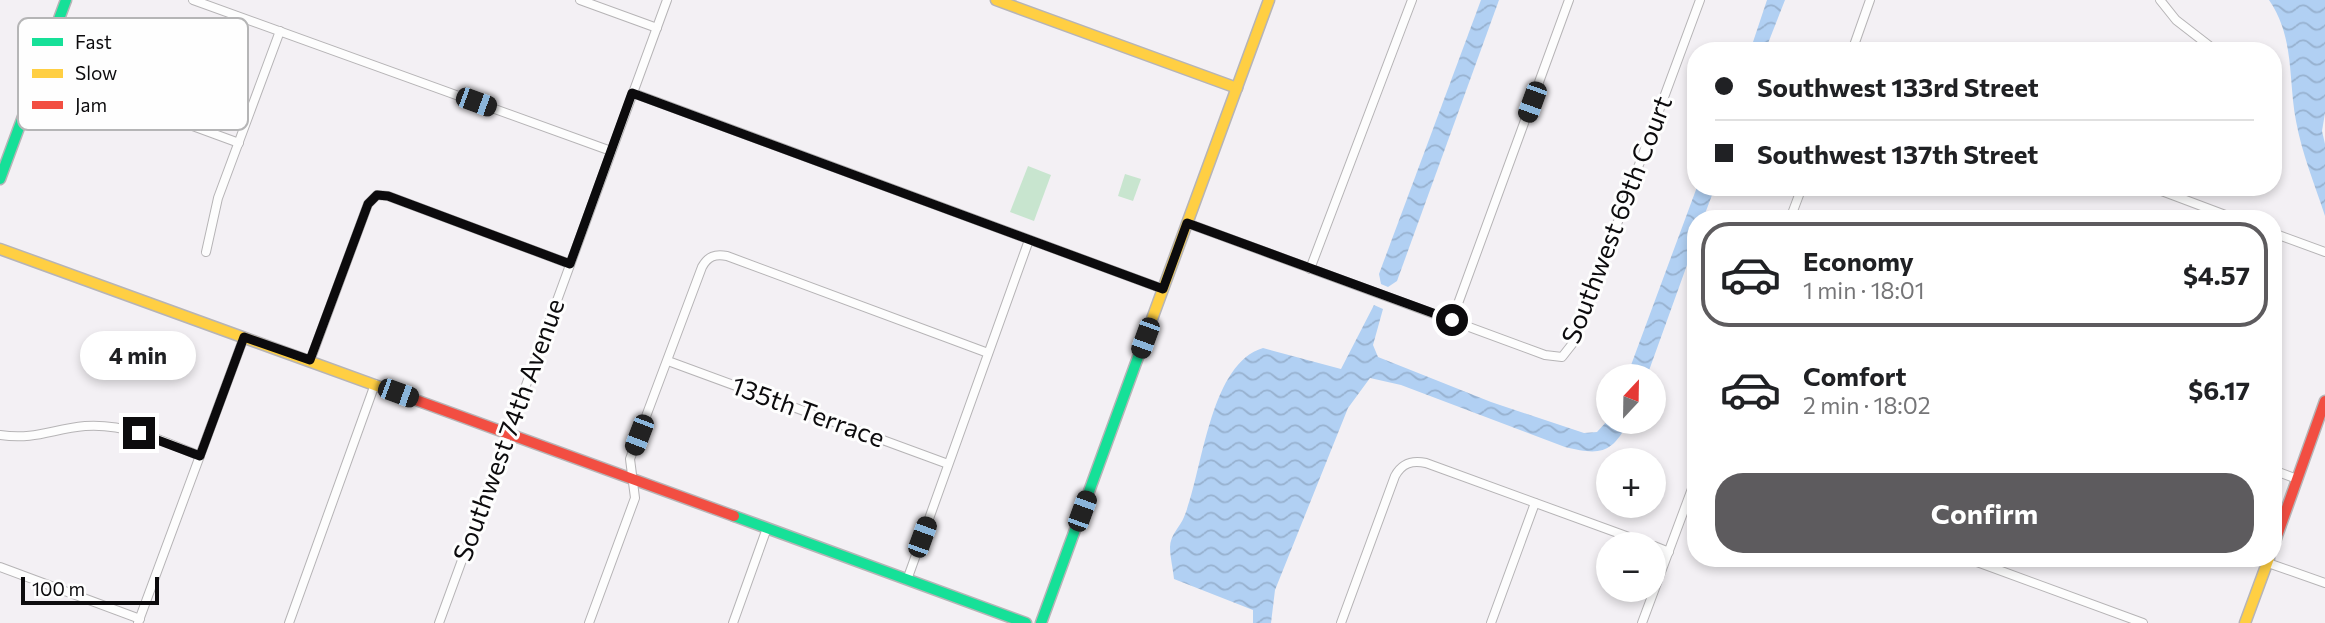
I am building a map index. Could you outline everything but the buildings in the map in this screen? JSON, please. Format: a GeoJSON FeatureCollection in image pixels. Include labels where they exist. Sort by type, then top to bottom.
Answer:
{"type":"FeatureCollection","features":[{"type":"Feature","properties":{"kind":"street"},"geometry":{"type":"LineString","coordinates":[[193,0],[244,18]]}},
{"type":"Feature","properties":{"kind":"street"},"geometry":{"type":"LineString","coordinates":[[580,0],[657,28]]}},
{"type":"Feature","properties":{"kind":"street","name":"Southwest 74th Avenue"},"geometry":{"type":"LineString","coordinates":[[439,623],[667,0]]}},
{"type":"Feature","properties":{"kind":"street"},"geometry":{"type":"LineString","coordinates":[[996,0],[1237,88]]}},
{"type":"Feature","properties":{"kind":"street"},"geometry":{"type":"LineString","coordinates":[[1041,623],[1269,0]]}},
{"type":"Feature","properties":{"kind":"street"},"geometry":{"type":"LineString","coordinates":[[1310,269],[1412,0]]}},
{"type":"Feature","properties":{"kind":"street"},"geometry":{"type":"LineString","coordinates":[[1187,223],[1452,320],[1569,0]]}},
{"type":"Feature","properties":{"kind":"street","name":"Southwest 69th Court"},"geometry":{"type":"LineString","coordinates":[[1452,320],[1559,358],[1566,355],[1573,343],[1700,0]]}},
{"type":"Feature","properties":{"kind":"street"},"geometry":{"type":"LineString","coordinates":[[1855,42],[1870,0]]}},
{"type":"Feature","properties":{"kind":"street"},"geometry":{"type":"LineString","coordinates":[[2160,0],[2176,20],[2204,42]]}},
{"type":"Feature","properties":{"kind":"street"},"geometry":{"type":"LineString","coordinates":[[57,18],[63,1]]}},
{"type":"Feature","properties":{"kind":"street"},"geometry":{"type":"LineString","coordinates":[[248,20],[611,151]]}},
{"type":"Feature","properties":{"kind":"street"},"geometry":{"type":"LineString","coordinates":[[248,118],[280,31]]}},
{"type":"Feature","properties":{"kind":"street"},"geometry":{"type":"LineString","coordinates":[[632,93],[1163,289]]}},
{"type":"Feature","properties":{"kind":"street"},"geometry":{"type":"LineString","coordinates":[[0,179],[18,130]]}},
{"type":"Feature","properties":{"kind":"street"},"geometry":{"type":"LineString","coordinates":[[204,130],[239,143]]}},
{"type":"Feature","properties":{"kind":"street"},"geometry":{"type":"LineString","coordinates":[[206,252],[218,198],[244,130]]}},
{"type":"Feature","properties":{"kind":"street"},"geometry":{"type":"LineString","coordinates":[[310,360],[368,204],[377,195],[388,196],[570,264]]}},
{"type":"Feature","properties":{"kind":"street"},"geometry":{"type":"LineString","coordinates":[[2175,196],[2212,210]]}},
{"type":"Feature","properties":{"kind":"street"},"geometry":{"type":"LineString","coordinates":[[2282,236],[2325,252]]}},
{"type":"Feature","properties":{"kind":"street"},"geometry":{"type":"LineString","coordinates":[[907,580],[1029,240]]}},
{"type":"Feature","properties":{"kind":"street"},"geometry":{"type":"LineString","coordinates":[[0,249],[1026,623]]}},
{"type":"Feature","properties":{"kind":"street"},"geometry":{"type":"LineString","coordinates":[[589,623],[635,498],[630,460],[702,267],[712,256],[732,258],[988,353]]}},
{"type":"Feature","properties":{"kind":"street"},"geometry":{"type":"LineString","coordinates":[[0,568],[139,621],[244,337]]}},
{"type":"Feature","properties":{"kind":"street","name":"135th Terrace"},"geometry":{"type":"LineString","coordinates":[[668,360],[948,464]]}},
{"type":"Feature","properties":{"kind":"street"},"geometry":{"type":"LineString","coordinates":[[289,623],[375,384]]}},
{"type":"Feature","properties":{"kind":"street"},"geometry":{"type":"LineString","coordinates":[[2282,522],[2325,401]]}},
{"type":"Feature","properties":{"kind":"street"},"geometry":{"type":"LineString","coordinates":[[0,435],[28,438],[78,427],[107,426],[150,437],[200,456]]}},
{"type":"Feature","properties":{"kind":"street"},"geometry":{"type":"LineString","coordinates":[[1341,623],[1395,477],[1405,464],[1415,461],[1426,463],[1615,532]]}},
{"type":"Feature","properties":{"kind":"street"},"geometry":{"type":"LineString","coordinates":[[2282,473],[2297,479]]}},
{"type":"Feature","properties":{"kind":"street"},"geometry":{"type":"LineString","coordinates":[[1491,623],[1535,503]]}},
{"type":"Feature","properties":{"kind":"street"},"geometry":{"type":"LineString","coordinates":[[1642,623],[1687,503]]}},
{"type":"Feature","properties":{"kind":"street"},"geometry":{"type":"LineString","coordinates":[[733,623],[767,528]]}},
{"type":"Feature","properties":{"kind":"street"},"geometry":{"type":"LineString","coordinates":[[2282,566],[2325,583]]}},
{"type":"Feature","properties":{"kind":"street"},"geometry":{"type":"LineString","coordinates":[[1991,567],[2143,623]]}},
{"type":"Feature","properties":{"kind":"street"},"geometry":{"type":"LineString","coordinates":[[2245,623],[2265,567]]}},
{"type":"Feature","properties":{"kind":"green space"},"geometry":{"type":"Polygon","coordinates":[[[1028,166],[1051,175],[1034,221],[1010,212],[1028,166]]]}},
{"type":"Feature","properties":{"kind":"green space"},"geometry":{"type":"Polygon","coordinates":[[[1125,174],[1141,179],[1133,201],[1118,196],[1125,174]]]}},
{"type":"Feature","properties":{"kind":"water"},"geometry":{"type":"Polygon","coordinates":[[[1481,0],[1499,0],[1397,281],[1388,287],[1381,284],[1379,274],[1481,0]]]}},
{"type":"Feature","properties":{"kind":"water"},"geometry":{"type":"Polygon","coordinates":[[[1767,0],[1785,0],[1769,42],[1753,42],[1767,0]]]}},
{"type":"Feature","properties":{"kind":"water"},"geometry":{"type":"Polygon","coordinates":[[[2269,0],[2325,0],[2325,113],[2322,131],[2325,144],[2325,216],[2299,133],[2287,44],[2277,14],[2269,0]]]}},
{"type":"Feature","properties":{"kind":"water"},"geometry":{"type":"Polygon","coordinates":[[[1694,196],[1712,196],[1706,210],[1688,210],[1694,196]]]}},
{"type":"Feature","properties":{"kind":"water"},"geometry":{"type":"Polygon","coordinates":[[[1687,214],[1687,265],[1651,364],[1631,364],[1687,214]]]}},
{"type":"Feature","properties":{"kind":"water"},"geometry":{"type":"Polygon","coordinates":[[[1374,305],[1383,309],[1373,345],[1378,357],[1491,402],[1584,433],[1621,434],[1608,448],[1596,448],[1595,451],[1577,450],[1401,385],[1370,378],[1348,408],[1275,590],[1271,623],[1253,623],[1253,610],[1174,579],[1170,543],[1191,497],[1210,422],[1231,375],[1245,358],[1263,348],[1341,369],[1374,305]]]}},
{"type":"Feature","properties":{"kind":"traffic: fast"},"geometry":{"type":"LineString","coordinates":[[59,18],[66,0]]}},
{"type":"Feature","properties":{"kind":"traffic: fast"},"geometry":{"type":"LineString","coordinates":[[0,179],[18,130]]}},
{"type":"Feature","properties":{"kind":"traffic: fast"},"geometry":{"type":"LineString","coordinates":[[1041,623],[1141,349]]}},
{"type":"Feature","properties":{"kind":"traffic: fast"},"geometry":{"type":"LineString","coordinates":[[734,516],[1026,623]]}},
{"type":"Feature","properties":{"kind":"traffic: slow"},"geometry":{"type":"LineString","coordinates":[[996,0],[1237,88]]}},
{"type":"Feature","properties":{"kind":"traffic: slow"},"geometry":{"type":"LineString","coordinates":[[1141,349],[1269,0]]}},
{"type":"Feature","properties":{"kind":"traffic: slow"},"geometry":{"type":"LineString","coordinates":[[0,249],[413,399]]}},
{"type":"Feature","properties":{"kind":"traffic: slow"},"geometry":{"type":"LineString","coordinates":[[2245,623],[2266,567]]}},
{"type":"Feature","properties":{"kind":"traffic: jam"},"geometry":{"type":"LineString","coordinates":[[413,399],[734,516]]}},
{"type":"Feature","properties":{"kind":"traffic: jam"},"geometry":{"type":"LineString","coordinates":[[2282,522],[2325,401]]}},
{"type":"Feature","properties":{"kind":"route"},"geometry":{"type":"LineString","coordinates":[[139,433],[200,456],[244,337],[310,360],[368,204],[377,195],[388,196],[570,264],[632,93],[1163,289],[1187,223],[1452,320]]}}]}
